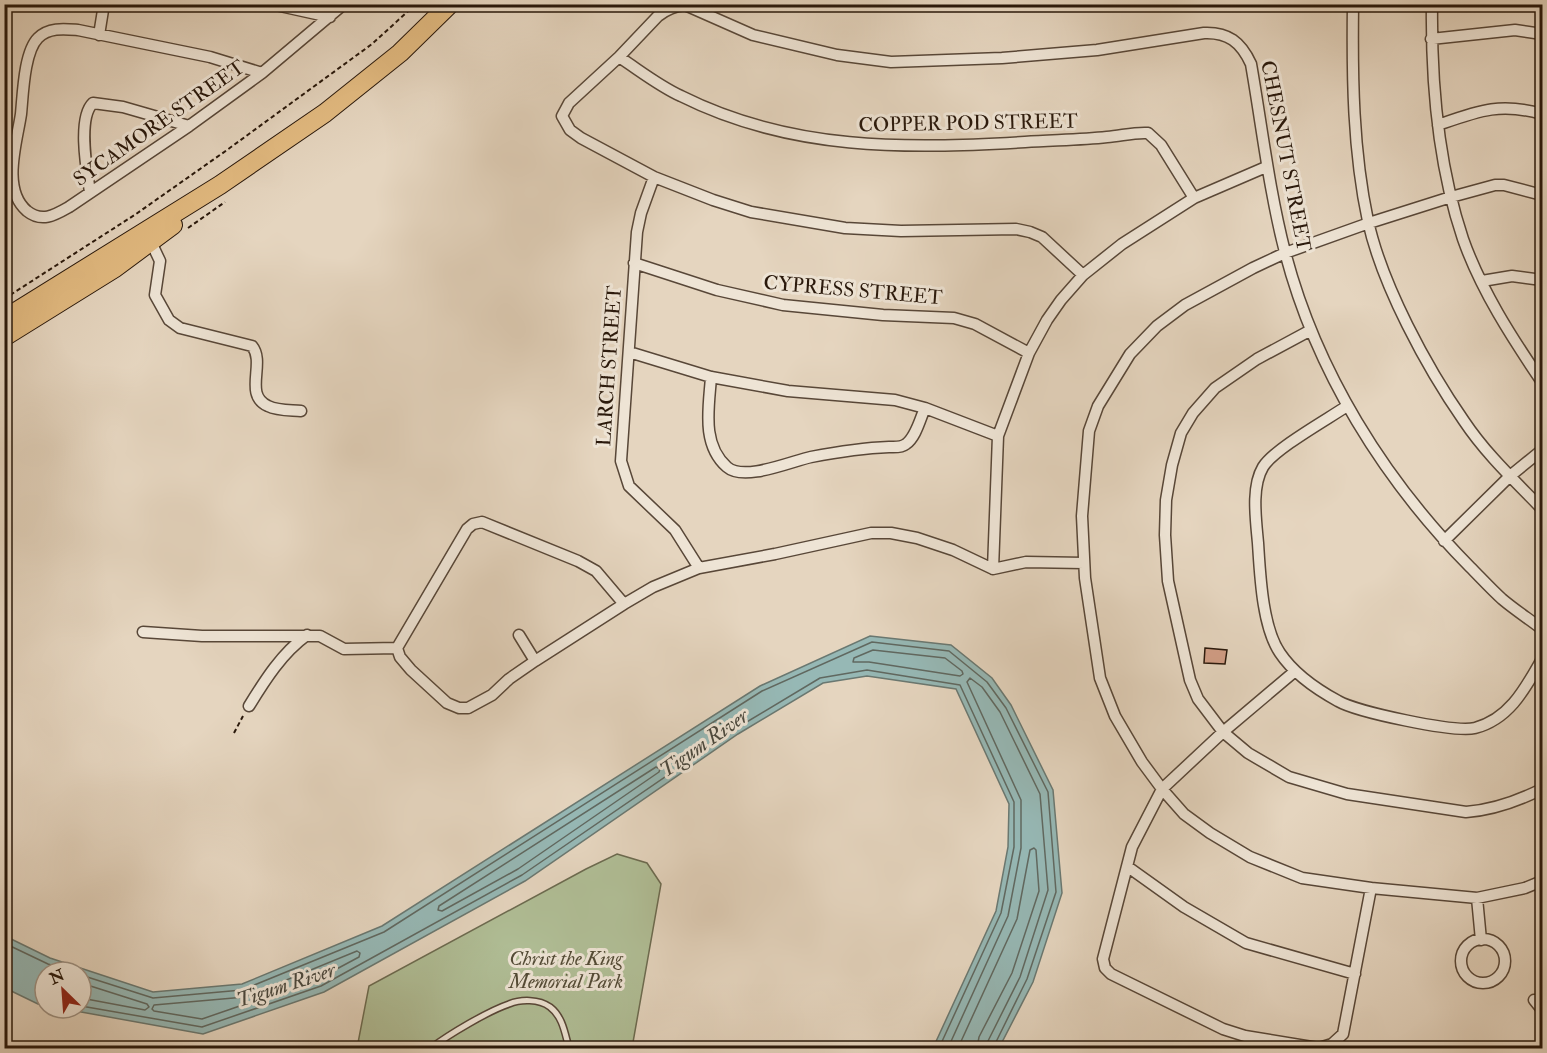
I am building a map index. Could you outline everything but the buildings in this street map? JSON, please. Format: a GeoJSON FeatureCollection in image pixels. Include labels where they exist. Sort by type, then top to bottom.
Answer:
{"type":"FeatureCollection","features":[{"type":"Feature","properties":{"kind":"highway"},"geometry":{"type":"LineString","coordinates":[[4,319],[220,185],[326,113],[400,53],[450,4]]}},
{"type":"Feature","properties":{"kind":"highway"},"geometry":{"type":"LineString","coordinates":[[4,337],[116,268],[220,185]]}},
{"type":"Feature","properties":{"kind":"street"},"geometry":{"type":"LineString","coordinates":[[104,4],[99,35],[210,57],[262,73]]}},
{"type":"Feature","properties":{"kind":"street"},"geometry":{"type":"LineString","coordinates":[[271,4],[330,16]]}},
{"type":"Feature","properties":{"kind":"street","name":"SYCAMORE STREET"},"geometry":{"type":"LineString","coordinates":[[99,35],[64,29],[53,30],[37,39],[29,57],[13,184],[20,203],[33,215],[42,219],[54,216],[189,126],[262,73],[344,4]]}},
{"type":"Feature","properties":{"kind":"street"},"geometry":{"type":"LineString","coordinates":[[1353,4],[1352,45],[1358,164],[1369,223],[1386,275],[1417,342],[1464,421],[1510,476],[1542,509]]}},
{"type":"Feature","properties":{"kind":"street"},"geometry":{"type":"LineString","coordinates":[[1432,4],[1431,39],[1438,125],[1451,197],[1464,240],[1482,281],[1542,382]]}},
{"type":"Feature","properties":{"kind":"street","name":"CHESNUT STREET"},"geometry":{"type":"LineString","coordinates":[[654,177],[580,138],[570,130],[562,116],[569,104],[666,10],[674,6],[685,5],[753,35],[837,55],[891,62],[1002,58],[1085,51],[1218,33],[1227,36],[1239,44],[1251,64],[1266,167],[1285,254],[1311,330],[1347,406],[1382,460],[1444,541],[1502,599],[1542,629]]}},
{"type":"Feature","properties":{"kind":"street"},"geometry":{"type":"LineString","coordinates":[[1431,39],[1515,30],[1542,34]]}},
{"type":"Feature","properties":{"kind":"street","name":"COPPER POD STREET"},"geometry":{"type":"LineString","coordinates":[[619,57],[678,95],[711,110],[759,126],[817,140],[912,146],[995,144],[1148,133],[1161,145],[1194,198]]}},
{"type":"Feature","properties":{"kind":"street"},"geometry":{"type":"LineString","coordinates":[[90,192],[85,137],[86,114],[93,104],[123,107],[189,126]]}},
{"type":"Feature","properties":{"kind":"street"},"geometry":{"type":"LineString","coordinates":[[1438,125],[1491,108],[1527,110],[1542,114]]}},
{"type":"Feature","properties":{"kind":"street"},"geometry":{"type":"LineString","coordinates":[[993,569],[998,436],[1029,353],[1047,320],[1083,275],[1122,243],[1194,198],[1266,167]]}},
{"type":"Feature","properties":{"kind":"street"},"geometry":{"type":"LineString","coordinates":[[654,177],[751,212],[845,228],[901,231],[1016,229],[1030,232],[1041,237],[1083,275]]}},
{"type":"Feature","properties":{"kind":"street","name":"LARCH STREET"},"geometry":{"type":"LineString","coordinates":[[654,177],[641,213],[634,263],[621,461],[629,486],[675,530],[699,568]]}},
{"type":"Feature","properties":{"kind":"street"},"geometry":{"type":"LineString","coordinates":[[1542,195],[1504,185],[1494,185],[1451,197],[1369,223],[1285,254],[1253,268],[1185,305],[1156,326],[1130,354],[1098,406],[1089,431],[1082,516],[1091,629],[1100,678],[1115,716],[1142,762],[1162,789],[1193,820],[1250,857],[1302,878],[1371,888],[1478,898],[1525,888],[1542,881]]}},
{"type":"Feature","properties":{"kind":"street"},"geometry":{"type":"LineString","coordinates":[[151,242],[160,261],[155,294],[169,320],[180,328],[252,346],[258,358],[255,389],[261,399],[267,406],[301,411]]}},
{"type":"Feature","properties":{"kind":"street","name":"CYPRESS STREET"},"geometry":{"type":"LineString","coordinates":[[634,263],[717,290],[783,305],[883,315],[954,318],[975,324],[1029,353]]}},
{"type":"Feature","properties":{"kind":"street"},"geometry":{"type":"LineString","coordinates":[[1482,281],[1512,276],[1542,280]]}},
{"type":"Feature","properties":{"kind":"street"},"geometry":{"type":"LineString","coordinates":[[1311,330],[1257,359],[1215,388],[1192,413],[1181,433],[1166,500],[1168,581],[1190,680],[1198,699],[1223,732],[1248,753],[1288,777],[1347,794],[1466,812],[1484,811],[1518,801],[1542,789]]}},
{"type":"Feature","properties":{"kind":"street"},"geometry":{"type":"LineString","coordinates":[[629,352],[711,377],[788,391],[895,400],[925,408],[998,436]]}},
{"type":"Feature","properties":{"kind":"street"},"geometry":{"type":"LineString","coordinates":[[711,377],[709,417],[711,443],[726,466],[730,470],[739,472],[764,470],[838,452],[901,446],[912,438],[925,408]]}},
{"type":"Feature","properties":{"kind":"street"},"geometry":{"type":"LineString","coordinates":[[1347,406],[1277,453],[1264,466],[1257,482],[1257,527],[1261,586],[1266,616],[1278,650],[1294,672],[1340,703],[1439,727],[1474,729],[1512,707],[1542,658]]}},
{"type":"Feature","properties":{"kind":"street"},"geometry":{"type":"LineString","coordinates":[[1444,541],[1510,476],[1542,450]]}},
{"type":"Feature","properties":{"kind":"street"},"geometry":{"type":"LineString","coordinates":[[624,604],[596,571],[483,522],[473,524],[467,529],[397,648],[400,657],[411,670],[447,703],[459,708],[468,708],[478,704],[535,661],[624,604],[653,587],[699,568],[871,533],[891,533],[918,538],[953,550],[993,569],[1026,562],[1084,563]]}},
{"type":"Feature","properties":{"kind":"street"},"geometry":{"type":"LineString","coordinates":[[143,632],[202,636],[307,635],[320,636],[344,649],[397,648]]}},
{"type":"Feature","properties":{"kind":"street"},"geometry":{"type":"LineString","coordinates":[[249,706],[282,659],[307,635]]}},
{"type":"Feature","properties":{"kind":"street"},"geometry":{"type":"LineString","coordinates":[[519,635],[535,661]]}},
{"type":"Feature","properties":{"kind":"street"},"geometry":{"type":"LineString","coordinates":[[1294,672],[1223,732],[1162,789],[1132,847],[1102,959],[1105,968],[1111,974],[1223,1029],[1245,1036],[1319,1048],[1332,1044],[1343,1034],[1371,888]]}},
{"type":"Feature","properties":{"kind":"street"},"geometry":{"type":"LineString","coordinates":[[1128,867],[1184,907],[1245,943],[1355,974]]}},
{"type":"Feature","properties":{"kind":"street"},"geometry":{"type":"LineString","coordinates":[[1478,898],[1480,940]]}},
{"type":"Feature","properties":{"kind":"street"},"geometry":{"type":"LineString","coordinates":[[1480,940],[1494,942],[1500,947],[1505,960],[1501,974],[1490,982],[1482,983],[1469,978],[1462,966],[1461,959],[1468,946],[1480,940]]}},
{"type":"Feature","properties":{"kind":"street"},"geometry":{"type":"LineString","coordinates":[[1534,1000],[1542,1010]]}},
{"type":"Feature","properties":{"kind":"lane"},"geometry":{"type":"LineString","coordinates":[[431,1048],[456,1031],[509,1003],[531,1001],[541,1002],[551,1008],[562,1023],[569,1048]]}},
{"type":"Feature","properties":{"kind":"path"},"geometry":{"type":"LineString","coordinates":[[4,299],[136,214],[227,150],[372,44],[416,4]]}},
{"type":"Feature","properties":{"kind":"path"},"geometry":{"type":"LineString","coordinates":[[234,733],[249,706]]}},
{"type":"Feature","properties":{"kind":"green space","name":"Christ the King Memorial Park"},"geometry":{"type":"Polygon","coordinates":[[[617,854],[647,863],[661,884],[632,1048],[357,1048],[369,986],[617,854]]]}},
{"type":"Feature","properties":{"kind":"water","name":"Tigum River"},"geometry":{"type":"Polygon","coordinates":[[[870,636],[951,645],[992,678],[1011,705],[1053,790],[1062,893],[1033,982],[999,1048],[933,1048],[996,911],[1008,847],[1009,804],[956,689],[867,676],[823,683],[738,734],[525,881],[324,992],[203,1034],[93,1014],[93,972],[153,992],[242,984],[382,926],[760,686],[870,636]]]}},
{"type":"Feature","properties":{"kind":"water"},"geometry":{"type":"Polygon","coordinates":[[[5,936],[56,960],[33,960],[33,1002],[5,988],[5,936]]]}}]}
